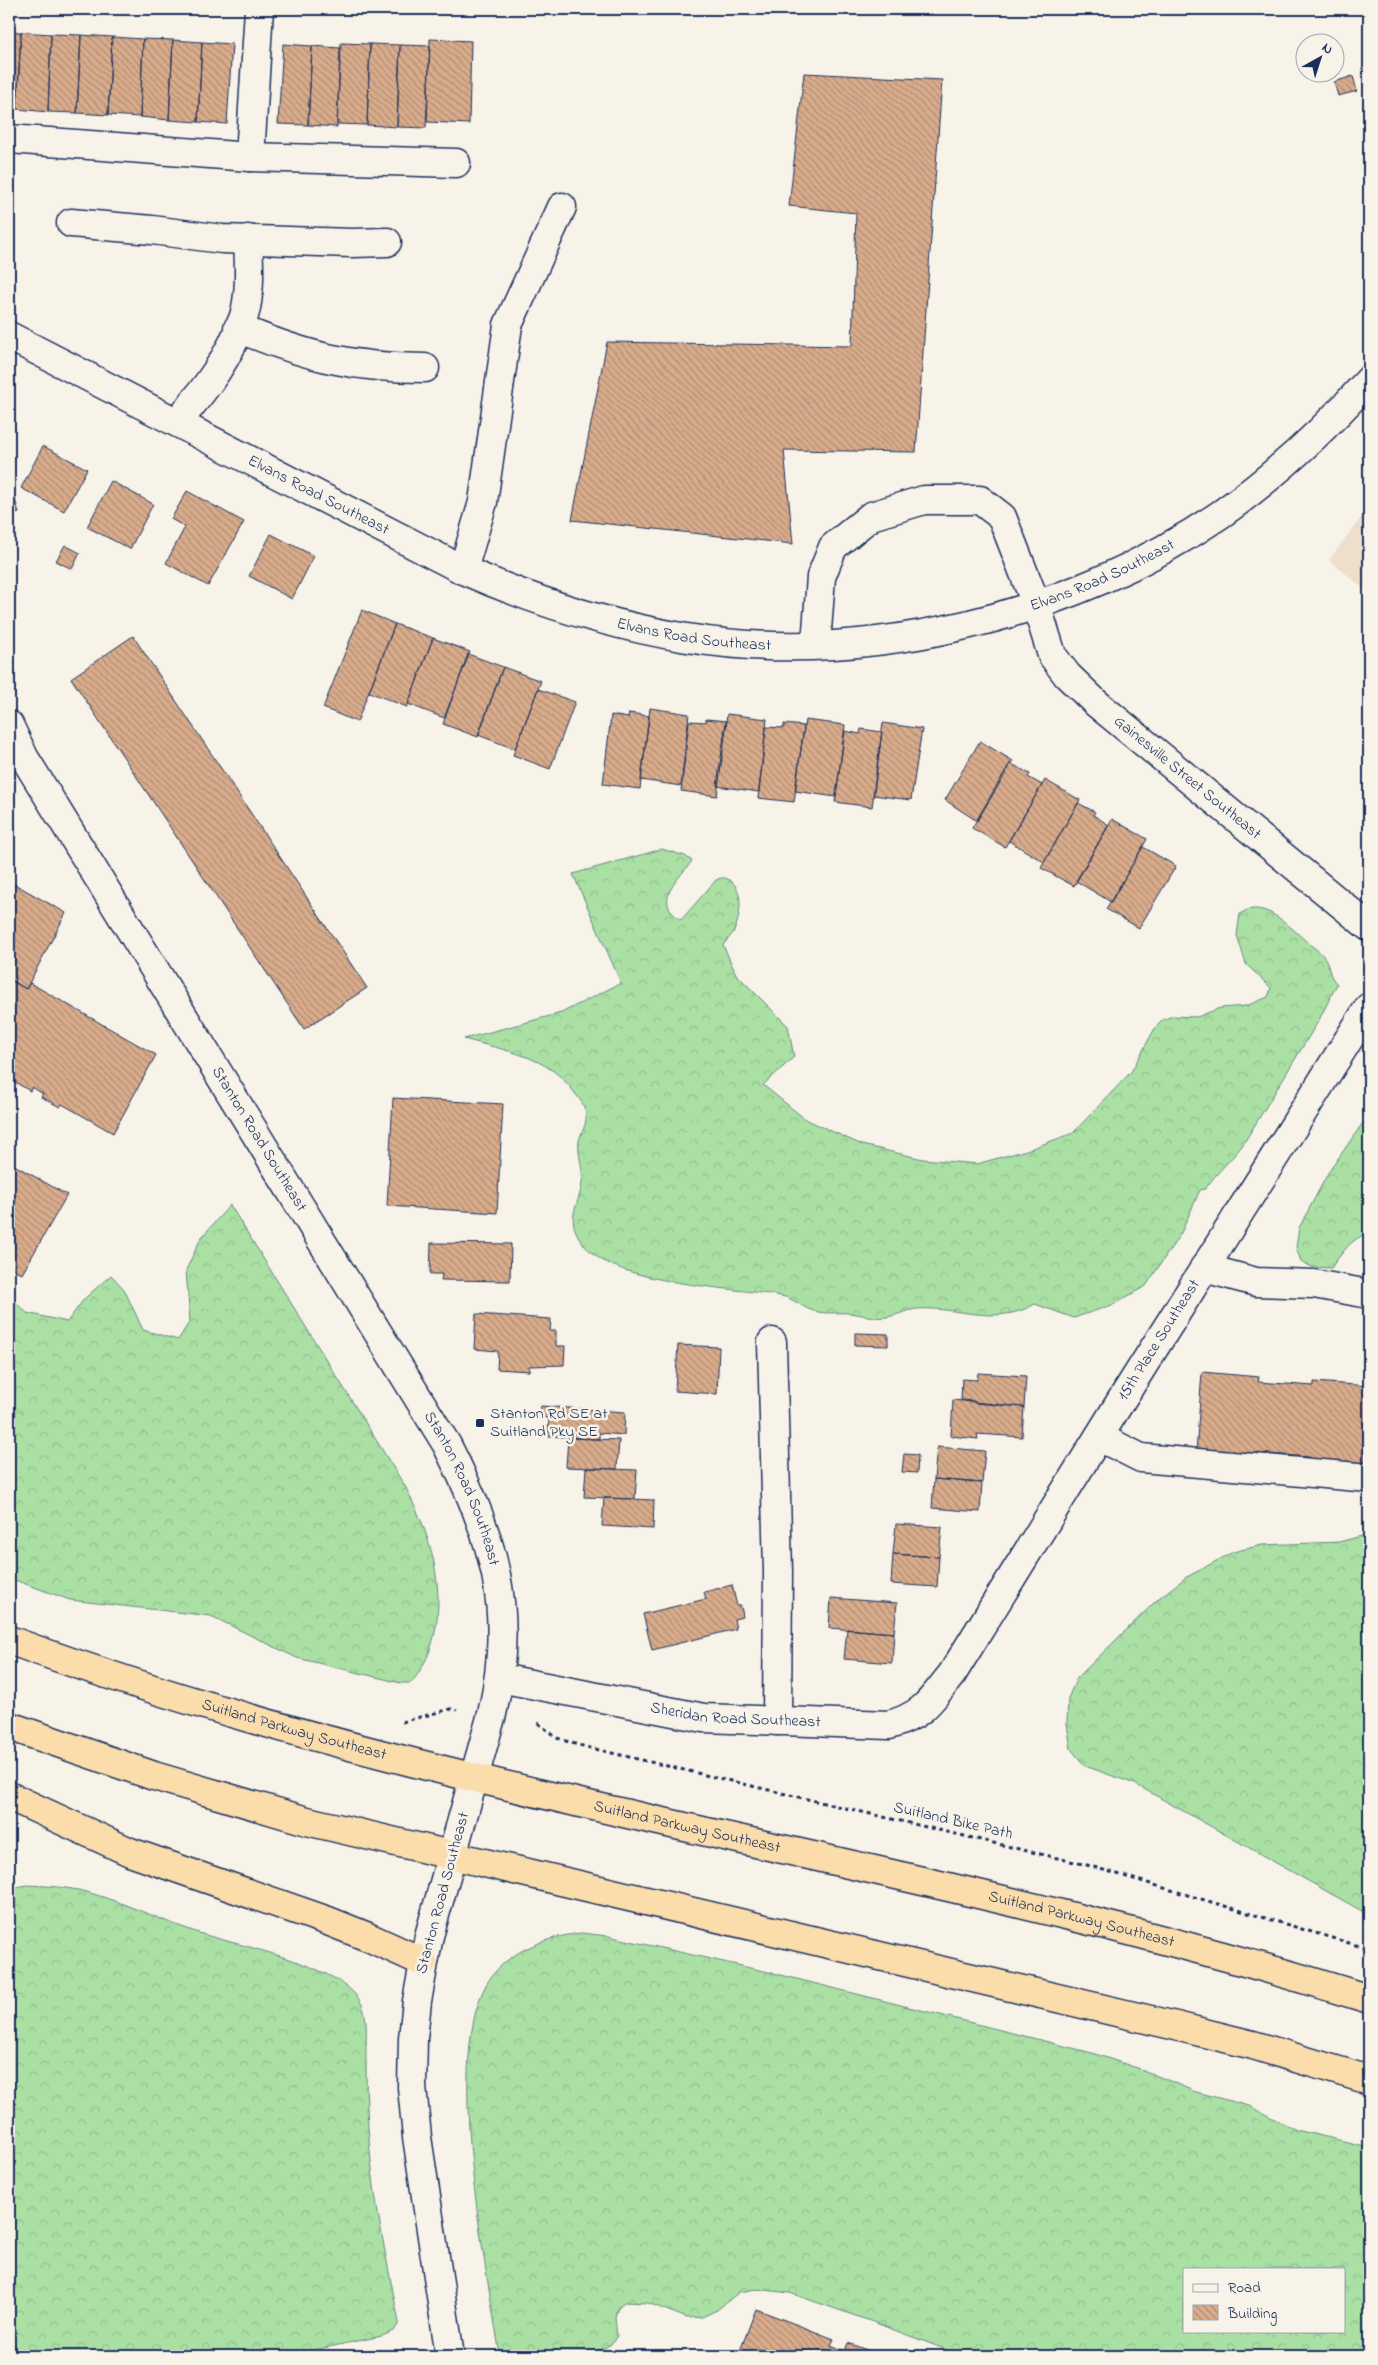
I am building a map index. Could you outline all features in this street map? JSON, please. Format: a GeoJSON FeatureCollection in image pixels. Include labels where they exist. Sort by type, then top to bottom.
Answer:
{"type":"FeatureCollection","features":[{"type":"Feature","properties":{"kind":"highway","name":"Suitland Parkway Southeast"},"geometry":{"type":"LineString","coordinates":[[9,1640],[198,1703],[370,1751],[474,1777],[954,1887],[1176,1942],[1369,1999]]}},
{"type":"Feature","properties":{"kind":"highway"},"geometry":{"type":"LineString","coordinates":[[9,1726],[88,1754],[307,1821],[1176,2026],[1253,2045],[1369,2080]]}},
{"type":"Feature","properties":{"kind":"highway"},"geometry":{"type":"LineString","coordinates":[[9,1796],[130,1852],[344,1928],[423,1962]]}},
{"type":"Feature","properties":{"kind":"street"},"geometry":{"type":"LineString","coordinates":[[250,157],[259,9]]}},
{"type":"Feature","properties":{"kind":"street"},"geometry":{"type":"LineString","coordinates":[[9,139],[250,157],[456,163]]}},
{"type":"Feature","properties":{"kind":"street"},"geometry":{"type":"LineString","coordinates":[[463,570],[483,502],[508,325],[562,206]]}},
{"type":"Feature","properties":{"kind":"street"},"geometry":{"type":"LineString","coordinates":[[70,223],[222,239],[352,243],[387,242]]}},
{"type":"Feature","properties":{"kind":"street"},"geometry":{"type":"LineString","coordinates":[[177,422],[208,386],[244,315],[249,278],[248,239]]}},
{"type":"Feature","properties":{"kind":"street"},"geometry":{"type":"LineString","coordinates":[[238,328],[287,348],[327,360],[381,368],[425,368]]}},
{"type":"Feature","properties":{"kind":"street","name":"Elvans Road Southeast"},"geometry":{"type":"LineString","coordinates":[[9,336],[463,570],[561,609],[629,626],[715,641],[816,644],[878,640],[931,633],[984,622],[1036,604],[1118,571],[1161,549],[1220,514],[1286,463],[1369,380]]}},
{"type":"Feature","properties":{"kind":"street","name":"Gainesville Street Southeast"},"geometry":{"type":"LineString","coordinates":[[816,644],[820,577],[834,547],[871,516],[924,500],[980,500],[1002,517],[1036,604],[1052,655],[1081,689],[1369,927]]}},
{"type":"Feature","properties":{"kind":"street","name":"Stanton Road Southeast"},"geometry":{"type":"LineString","coordinates":[[9,725],[24,758],[447,1445],[479,1512],[494,1562],[502,1615],[500,1678],[423,1962],[413,2038],[412,2087],[416,2137],[442,2355]]}},
{"type":"Feature","properties":{"kind":"street","name":"15th Place Southeast"},"geometry":{"type":"LineString","coordinates":[[952,1674],[1204,1268],[1369,1007]]}},
{"type":"Feature","properties":{"kind":"street"},"geometry":{"type":"LineString","coordinates":[[1204,1268],[1256,1282],[1314,1284],[1369,1294]]}},
{"type":"Feature","properties":{"kind":"street"},"geometry":{"type":"LineString","coordinates":[[772,1342],[778,1571],[776,1721]]}},
{"type":"Feature","properties":{"kind":"street"},"geometry":{"type":"LineString","coordinates":[[1099,1437],[1141,1458],[1369,1478]]}},
{"type":"Feature","properties":{"kind":"street","name":"Sheridan Road Southeast"},"geometry":{"type":"LineString","coordinates":[[500,1678],[704,1718],[888,1725],[913,1716],[924,1709],[952,1674]]}},
{"type":"Feature","properties":{"kind":"path","name":"Suitland Bike Path"},"geometry":{"type":"LineString","coordinates":[[532,1718],[557,1738],[578,1745],[1087,1865],[1369,1950]]}},
{"type":"Feature","properties":{"kind":"shaded area"},"geometry":{"type":"Polygon","coordinates":[[[1369,507],[1369,593],[1329,560],[1369,507]]]}},
{"type":"Feature","properties":{"kind":"green space"},"geometry":{"type":"Polygon","coordinates":[[[662,849],[685,856],[692,861],[674,883],[668,898],[668,906],[681,920],[716,880],[720,878],[731,881],[738,892],[740,906],[738,921],[733,933],[723,945],[736,974],[788,1026],[794,1057],[763,1085],[805,1119],[862,1145],[923,1159],[977,1164],[1030,1149],[1073,1133],[1131,1072],[1154,1030],[1162,1020],[1173,1016],[1197,1017],[1220,1008],[1246,1006],[1268,997],[1271,988],[1246,964],[1237,935],[1240,914],[1249,910],[1267,911],[1292,928],[1325,957],[1331,976],[1337,984],[1319,1020],[1242,1146],[1205,1189],[1200,1190],[1181,1233],[1146,1286],[1112,1305],[1074,1318],[1035,1304],[1020,1311],[991,1315],[916,1309],[890,1316],[873,1317],[849,1313],[813,1311],[781,1296],[706,1287],[648,1277],[622,1269],[600,1259],[585,1246],[578,1236],[573,1221],[582,1183],[579,1141],[585,1125],[586,1112],[582,1103],[563,1080],[539,1062],[510,1051],[464,1039],[561,1013],[621,983],[573,874],[662,849]]]}},
{"type":"Feature","properties":{"kind":"green space"},"geometry":{"type":"Polygon","coordinates":[[[1369,1114],[1369,1233],[1352,1242],[1331,1268],[1312,1267],[1301,1261],[1296,1248],[1299,1228],[1328,1173],[1369,1114]]]}},
{"type":"Feature","properties":{"kind":"green space"},"geometry":{"type":"Polygon","coordinates":[[[230,1205],[406,1488],[424,1528],[436,1572],[438,1612],[430,1650],[422,1667],[411,1683],[401,1683],[297,1658],[211,1616],[70,1600],[9,1578],[9,1296],[27,1313],[67,1322],[84,1299],[111,1275],[124,1289],[143,1330],[178,1340],[190,1321],[186,1270],[201,1238],[230,1205]]]}},
{"type":"Feature","properties":{"kind":"green space"},"geometry":{"type":"Polygon","coordinates":[[[1369,1534],[1369,1915],[1135,1784],[1085,1766],[1071,1749],[1067,1724],[1068,1698],[1077,1678],[1159,1598],[1185,1578],[1233,1552],[1262,1545],[1339,1542],[1369,1534]]]}},
{"type":"Feature","properties":{"kind":"green space"},"geometry":{"type":"Polygon","coordinates":[[[26,1885],[66,1888],[103,1897],[193,1931],[311,1967],[334,1978],[351,1991],[362,2005],[365,2018],[366,2090],[370,2149],[378,2215],[399,2323],[394,2331],[382,2336],[285,2356],[9,2356],[9,1889],[26,1885]]]}},
{"type":"Feature","properties":{"kind":"green space"},"geometry":{"type":"Polygon","coordinates":[[[581,1933],[608,1936],[777,1974],[1092,2053],[1143,2070],[1196,2092],[1249,2106],[1296,2130],[1369,2147],[1369,2356],[963,2356],[790,2293],[756,2289],[739,2292],[717,2310],[702,2317],[687,2318],[648,2303],[624,2302],[618,2307],[615,2317],[617,2336],[611,2344],[603,2349],[563,2356],[500,2356],[478,2217],[472,2161],[468,2105],[469,2054],[476,2010],[491,1977],[509,1959],[520,1952],[544,1941],[581,1933]]]}},
{"type":"Feature","properties":{"kind":"building"},"geometry":{"type":"Polygon","coordinates":[[[9,31],[21,32],[17,109],[9,109],[9,31]]]}},
{"type":"Feature","properties":{"kind":"building"},"geometry":{"type":"Polygon","coordinates":[[[21,32],[51,34],[48,112],[17,109],[21,32]]]}},
{"type":"Feature","properties":{"kind":"building"},"geometry":{"type":"Polygon","coordinates":[[[51,34],[81,35],[77,113],[48,112],[51,34]]]}},
{"type":"Feature","properties":{"kind":"building"},"geometry":{"type":"Polygon","coordinates":[[[81,35],[112,37],[108,115],[77,113],[81,35]]]}},
{"type":"Feature","properties":{"kind":"building"},"geometry":{"type":"Polygon","coordinates":[[[112,37],[143,39],[140,117],[108,115],[112,37]]]}},
{"type":"Feature","properties":{"kind":"building"},"geometry":{"type":"Polygon","coordinates":[[[143,39],[173,40],[169,120],[140,117],[143,39]]]}},
{"type":"Feature","properties":{"kind":"building"},"geometry":{"type":"Polygon","coordinates":[[[430,39],[471,41],[469,124],[427,122],[430,39]]]}},
{"type":"Feature","properties":{"kind":"building"},"geometry":{"type":"Polygon","coordinates":[[[173,40],[202,42],[198,122],[169,120],[173,40]]]}},
{"type":"Feature","properties":{"kind":"building"},"geometry":{"type":"Polygon","coordinates":[[[202,42],[232,44],[227,124],[198,122],[202,42]]]}},
{"type":"Feature","properties":{"kind":"building"},"geometry":{"type":"Polygon","coordinates":[[[341,43],[370,44],[367,125],[337,124],[341,43]]]}},
{"type":"Feature","properties":{"kind":"building"},"geometry":{"type":"Polygon","coordinates":[[[283,44],[312,46],[308,125],[278,124],[283,44]]]}},
{"type":"Feature","properties":{"kind":"building"},"geometry":{"type":"Polygon","coordinates":[[[370,44],[400,45],[397,127],[367,125],[370,44]]]}},
{"type":"Feature","properties":{"kind":"building"},"geometry":{"type":"Polygon","coordinates":[[[400,45],[430,46],[426,128],[397,127],[400,45]]]}},
{"type":"Feature","properties":{"kind":"building"},"geometry":{"type":"Polygon","coordinates":[[[312,46],[340,48],[337,127],[308,125],[312,46]]]}},
{"type":"Feature","properties":{"kind":"building"},"geometry":{"type":"Polygon","coordinates":[[[804,73],[942,80],[916,452],[784,450],[793,544],[572,520],[607,342],[852,346],[856,213],[789,206],[804,73]]]}},
{"type":"Feature","properties":{"kind":"building"},"geometry":{"type":"Polygon","coordinates":[[[1353,76],[1357,91],[1338,96],[1334,82],[1346,82],[1346,78],[1353,76]]]}},
{"type":"Feature","properties":{"kind":"building"},"geometry":{"type":"Polygon","coordinates":[[[43,446],[87,469],[64,511],[21,488],[43,446]]]}},
{"type":"Feature","properties":{"kind":"building"},"geometry":{"type":"Polygon","coordinates":[[[111,481],[153,504],[130,549],[87,527],[111,481]]]}},
{"type":"Feature","properties":{"kind":"building"},"geometry":{"type":"Polygon","coordinates":[[[187,491],[244,522],[208,586],[166,563],[185,527],[171,519],[187,491]]]}},
{"type":"Feature","properties":{"kind":"building"},"geometry":{"type":"Polygon","coordinates":[[[14,496],[19,513],[9,516],[9,497],[14,496]]]}},
{"type":"Feature","properties":{"kind":"building"},"geometry":{"type":"Polygon","coordinates":[[[271,534],[314,556],[292,599],[249,576],[271,534]]]}},
{"type":"Feature","properties":{"kind":"building"},"geometry":{"type":"Polygon","coordinates":[[[65,545],[80,553],[72,569],[56,561],[65,545]]]}},
{"type":"Feature","properties":{"kind":"building"},"geometry":{"type":"Polygon","coordinates":[[[362,610],[395,624],[357,722],[323,708],[362,610]]]}},
{"type":"Feature","properties":{"kind":"building"},"geometry":{"type":"Polygon","coordinates":[[[395,624],[433,638],[407,707],[369,692],[395,624]]]}},
{"type":"Feature","properties":{"kind":"building"},"geometry":{"type":"Polygon","coordinates":[[[133,636],[367,988],[304,1029],[71,678],[133,636]]]}},
{"type":"Feature","properties":{"kind":"building"},"geometry":{"type":"Polygon","coordinates":[[[433,638],[470,652],[444,718],[408,704],[433,638]]]}},
{"type":"Feature","properties":{"kind":"building"},"geometry":{"type":"Polygon","coordinates":[[[468,654],[503,667],[478,737],[443,724],[468,654]]]}},
{"type":"Feature","properties":{"kind":"building"},"geometry":{"type":"Polygon","coordinates":[[[503,667],[541,681],[515,749],[478,735],[503,667]]]}},
{"type":"Feature","properties":{"kind":"building"},"geometry":{"type":"Polygon","coordinates":[[[538,689],[575,702],[550,769],[513,755],[538,689]]]}},
{"type":"Feature","properties":{"kind":"building"},"geometry":{"type":"Polygon","coordinates":[[[650,708],[689,714],[681,786],[641,780],[650,708]]]}},
{"type":"Feature","properties":{"kind":"building"},"geometry":{"type":"Polygon","coordinates":[[[629,713],[649,716],[640,789],[603,784],[611,715],[628,718],[629,713]]]}},
{"type":"Feature","properties":{"kind":"building"},"geometry":{"type":"Polygon","coordinates":[[[727,714],[767,719],[759,792],[717,786],[727,714]]]}},
{"type":"Feature","properties":{"kind":"building"},"geometry":{"type":"Polygon","coordinates":[[[706,719],[727,721],[717,796],[681,791],[689,721],[706,722],[706,719]]]}},
{"type":"Feature","properties":{"kind":"building"},"geometry":{"type":"Polygon","coordinates":[[[805,720],[845,725],[836,797],[795,791],[805,720]]]}},
{"type":"Feature","properties":{"kind":"building"},"geometry":{"type":"Polygon","coordinates":[[[883,723],[922,729],[911,800],[873,795],[883,723]]]}},
{"type":"Feature","properties":{"kind":"building"},"geometry":{"type":"Polygon","coordinates":[[[784,724],[804,726],[794,802],[758,798],[766,727],[784,728],[784,724]]]}},
{"type":"Feature","properties":{"kind":"building"},"geometry":{"type":"Polygon","coordinates":[[[861,729],[882,732],[872,807],[835,802],[845,731],[860,734],[861,729]]]}},
{"type":"Feature","properties":{"kind":"building"},"geometry":{"type":"Polygon","coordinates":[[[980,741],[1013,761],[977,821],[945,800],[980,741]]]}},
{"type":"Feature","properties":{"kind":"building"},"geometry":{"type":"Polygon","coordinates":[[[1010,763],[1030,774],[1028,777],[1042,785],[1005,847],[972,828],[1010,763]]]}},
{"type":"Feature","properties":{"kind":"building"},"geometry":{"type":"Polygon","coordinates":[[[1045,780],[1080,800],[1044,862],[1009,841],[1045,780]]]}},
{"type":"Feature","properties":{"kind":"building"},"geometry":{"type":"Polygon","coordinates":[[[1078,803],[1095,812],[1093,815],[1109,825],[1074,886],[1041,868],[1078,803]]]}},
{"type":"Feature","properties":{"kind":"building"},"geometry":{"type":"Polygon","coordinates":[[[1112,819],[1147,839],[1111,902],[1076,881],[1112,819]]]}},
{"type":"Feature","properties":{"kind":"building"},"geometry":{"type":"Polygon","coordinates":[[[1143,847],[1176,866],[1139,928],[1106,909],[1143,847]]]}},
{"type":"Feature","properties":{"kind":"building"},"geometry":{"type":"Polygon","coordinates":[[[9,881],[66,913],[26,989],[9,979],[9,881]]]}},
{"type":"Feature","properties":{"kind":"building"},"geometry":{"type":"Polygon","coordinates":[[[9,979],[26,989],[30,983],[156,1055],[113,1133],[62,1104],[60,1107],[41,1097],[43,1094],[32,1087],[30,1091],[10,1079],[12,1075],[9,1074],[9,979]]]}},
{"type":"Feature","properties":{"kind":"building"},"geometry":{"type":"Polygon","coordinates":[[[393,1098],[503,1104],[497,1213],[387,1206],[393,1098]]]}},
{"type":"Feature","properties":{"kind":"building"},"geometry":{"type":"Polygon","coordinates":[[[9,1162],[67,1195],[22,1274],[9,1266],[9,1162]]]}},
{"type":"Feature","properties":{"kind":"building"},"geometry":{"type":"Polygon","coordinates":[[[431,1243],[511,1244],[510,1281],[441,1280],[442,1274],[430,1274],[431,1243]]]}},
{"type":"Feature","properties":{"kind":"building"},"geometry":{"type":"Polygon","coordinates":[[[476,1314],[551,1319],[550,1331],[556,1331],[556,1346],[565,1346],[564,1365],[529,1366],[529,1371],[497,1369],[498,1351],[474,1349],[476,1314]]]}},
{"type":"Feature","properties":{"kind":"building"},"geometry":{"type":"Polygon","coordinates":[[[855,1333],[888,1334],[888,1346],[855,1345],[855,1333]]]}},
{"type":"Feature","properties":{"kind":"building"},"geometry":{"type":"Polygon","coordinates":[[[678,1345],[719,1347],[717,1394],[675,1391],[678,1345]]]}},
{"type":"Feature","properties":{"kind":"building"},"geometry":{"type":"Polygon","coordinates":[[[1202,1372],[1259,1377],[1258,1382],[1314,1386],[1314,1382],[1369,1386],[1365,1466],[1309,1462],[1310,1457],[1254,1453],[1253,1457],[1196,1453],[1202,1372]]]}},
{"type":"Feature","properties":{"kind":"building"},"geometry":{"type":"Polygon","coordinates":[[[978,1373],[1026,1376],[1024,1407],[974,1403],[974,1401],[961,1400],[962,1379],[977,1380],[978,1373]]]}},
{"type":"Feature","properties":{"kind":"building"},"geometry":{"type":"Polygon","coordinates":[[[953,1400],[1024,1407],[1022,1437],[977,1434],[978,1439],[951,1436],[953,1400]]]}},
{"type":"Feature","properties":{"kind":"building"},"geometry":{"type":"Polygon","coordinates":[[[541,1406],[625,1412],[624,1435],[599,1433],[599,1439],[548,1436],[549,1418],[539,1417],[541,1406]]]}},
{"type":"Feature","properties":{"kind":"building"},"geometry":{"type":"Polygon","coordinates":[[[568,1438],[619,1440],[617,1469],[566,1467],[568,1438]]]}},
{"type":"Feature","properties":{"kind":"building"},"geometry":{"type":"Polygon","coordinates":[[[937,1447],[985,1451],[982,1483],[934,1479],[937,1447]]]}},
{"type":"Feature","properties":{"kind":"building"},"geometry":{"type":"Polygon","coordinates":[[[904,1454],[918,1455],[917,1473],[902,1472],[904,1454]]]}},
{"type":"Feature","properties":{"kind":"building"},"geometry":{"type":"Polygon","coordinates":[[[586,1468],[637,1470],[635,1499],[584,1497],[586,1468]]]}},
{"type":"Feature","properties":{"kind":"building"},"geometry":{"type":"Polygon","coordinates":[[[934,1479],[982,1483],[980,1512],[932,1508],[934,1479]]]}},
{"type":"Feature","properties":{"kind":"building"},"geometry":{"type":"Polygon","coordinates":[[[604,1498],[654,1500],[653,1529],[602,1526],[604,1498]]]}},
{"type":"Feature","properties":{"kind":"building"},"geometry":{"type":"Polygon","coordinates":[[[896,1524],[942,1527],[939,1557],[893,1554],[896,1524]]]}},
{"type":"Feature","properties":{"kind":"building"},"geometry":{"type":"Polygon","coordinates":[[[893,1554],[939,1557],[937,1587],[891,1584],[893,1554]]]}},
{"type":"Feature","properties":{"kind":"building"},"geometry":{"type":"Polygon","coordinates":[[[732,1585],[737,1606],[741,1606],[743,1617],[734,1619],[736,1629],[652,1650],[643,1614],[706,1599],[704,1592],[732,1585]]]}},
{"type":"Feature","properties":{"kind":"building"},"geometry":{"type":"Polygon","coordinates":[[[831,1598],[897,1603],[894,1633],[829,1628],[831,1598]]]}},
{"type":"Feature","properties":{"kind":"building"},"geometry":{"type":"Polygon","coordinates":[[[847,1629],[894,1633],[892,1663],[844,1659],[847,1629]]]}},
{"type":"Feature","properties":{"kind":"building"},"geometry":{"type":"Polygon","coordinates":[[[756,2309],[834,2339],[831,2345],[845,2351],[848,2343],[883,2356],[738,2356],[756,2309]]]}},
{"type":"Feature","properties":{"kind":"place","name":"Stanton Rd SE at Suitland Pky SE"},"geometry":{"type":"Point","coordinates":[480,1423]}}]}
